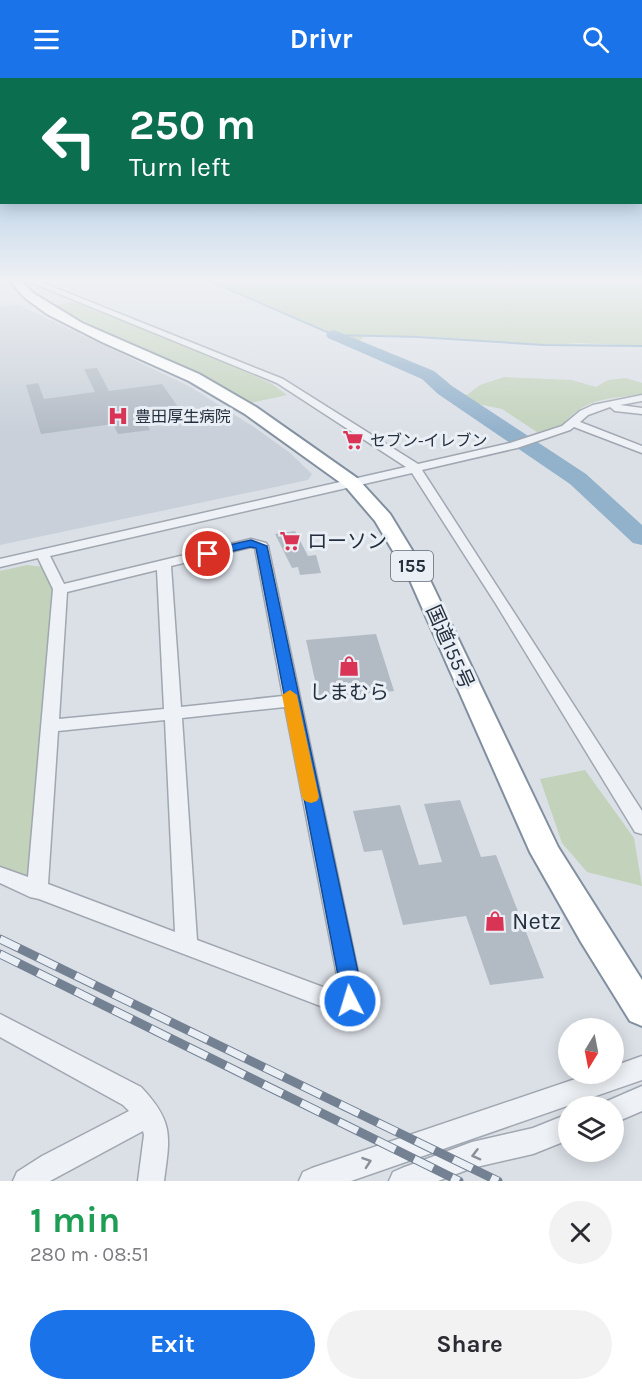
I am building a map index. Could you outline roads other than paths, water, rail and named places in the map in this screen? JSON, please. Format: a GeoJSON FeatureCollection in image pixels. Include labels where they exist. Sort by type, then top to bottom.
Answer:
{"type":"FeatureCollection","features":[{"type":"Feature","properties":{"kind":"highway","name":"国道155号"},"geometry":{"type":"LineString","coordinates":[[92,330],[218,390],[351,482],[383,519],[419,578],[545,852],[592,932],[642,1010]]}},
{"type":"Feature","properties":{"kind":"street"},"geometry":{"type":"LineString","coordinates":[[155,330],[280,381],[414,467],[503,604],[642,827]]}},
{"type":"Feature","properties":{"kind":"street"},"geometry":{"type":"LineString","coordinates":[[0,563],[523,443],[555,433],[597,407],[642,398]]}},
{"type":"Feature","properties":{"kind":"street"},"geometry":{"type":"LineString","coordinates":[[597,407],[642,411]]}},
{"type":"Feature","properties":{"kind":"street"},"geometry":{"type":"LineString","coordinates":[[574,423],[642,450]]}},
{"type":"Feature","properties":{"kind":"street"},"geometry":{"type":"LineString","coordinates":[[0,875],[37,891],[339,1003],[350,1001],[351,991],[260,544],[251,543],[60,589]]}},
{"type":"Feature","properties":{"kind":"street"},"geometry":{"type":"LineString","coordinates":[[37,891],[60,589],[42,553]]}},
{"type":"Feature","properties":{"kind":"street"},"geometry":{"type":"LineString","coordinates":[[164,564],[187,947]]}},
{"type":"Feature","properties":{"kind":"street"},"geometry":{"type":"LineString","coordinates":[[50,726],[291,701]]}},
{"type":"Feature","properties":{"kind":"street"},"geometry":{"type":"LineString","coordinates":[[0,1025],[132,1096],[149,1114],[157,1135],[153,1173]]}},
{"type":"Feature","properties":{"kind":"street"},"geometry":{"type":"LineString","coordinates":[[312,1181],[642,1068]]}},
{"type":"Feature","properties":{"kind":"street"},"geometry":{"type":"LineString","coordinates":[[624,1106],[642,1098]]}},
{"type":"Feature","properties":{"kind":"street"},"geometry":{"type":"LineString","coordinates":[[26,1181],[51,1165],[149,1114]]}},
{"type":"Feature","properties":{"kind":"street"},"geometry":{"type":"LineString","coordinates":[[402,1181],[472,1155],[533,1141],[558,1131]]}},
{"type":"Feature","properties":{"kind":"waterway"},"geometry":{"type":"LineString","coordinates":[[324,330],[334,335],[418,337],[544,345],[642,346]]}},
{"type":"Feature","properties":{"kind":"waterway"},"geometry":{"type":"LineString","coordinates":[[334,335],[428,375],[445,390],[578,479],[642,538]]}},
{"type":"Feature","properties":{"kind":"railway"},"geometry":{"type":"LineString","coordinates":[[0,939],[498,1181]]}},
{"type":"Feature","properties":{"kind":"railway"},"geometry":{"type":"LineString","coordinates":[[0,954],[459,1181]]}},
{"type":"Feature","properties":{"kind":"place","name":"豊田厚生病院"},"geometry":{"type":"Point","coordinates":[118,416]}},
{"type":"Feature","properties":{"kind":"place","name":"セブン-イレブン"},"geometry":{"type":"Point","coordinates":[353,440]}},
{"type":"Feature","properties":{"kind":"place","name":"ローソン"},"geometry":{"type":"Point","coordinates":[290,541]}},
{"type":"Feature","properties":{"kind":"place","name":"しまむら"},"geometry":{"type":"Point","coordinates":[349,666]}},
{"type":"Feature","properties":{"kind":"place","name":"Netz"},"geometry":{"type":"Point","coordinates":[495,921]}}]}
